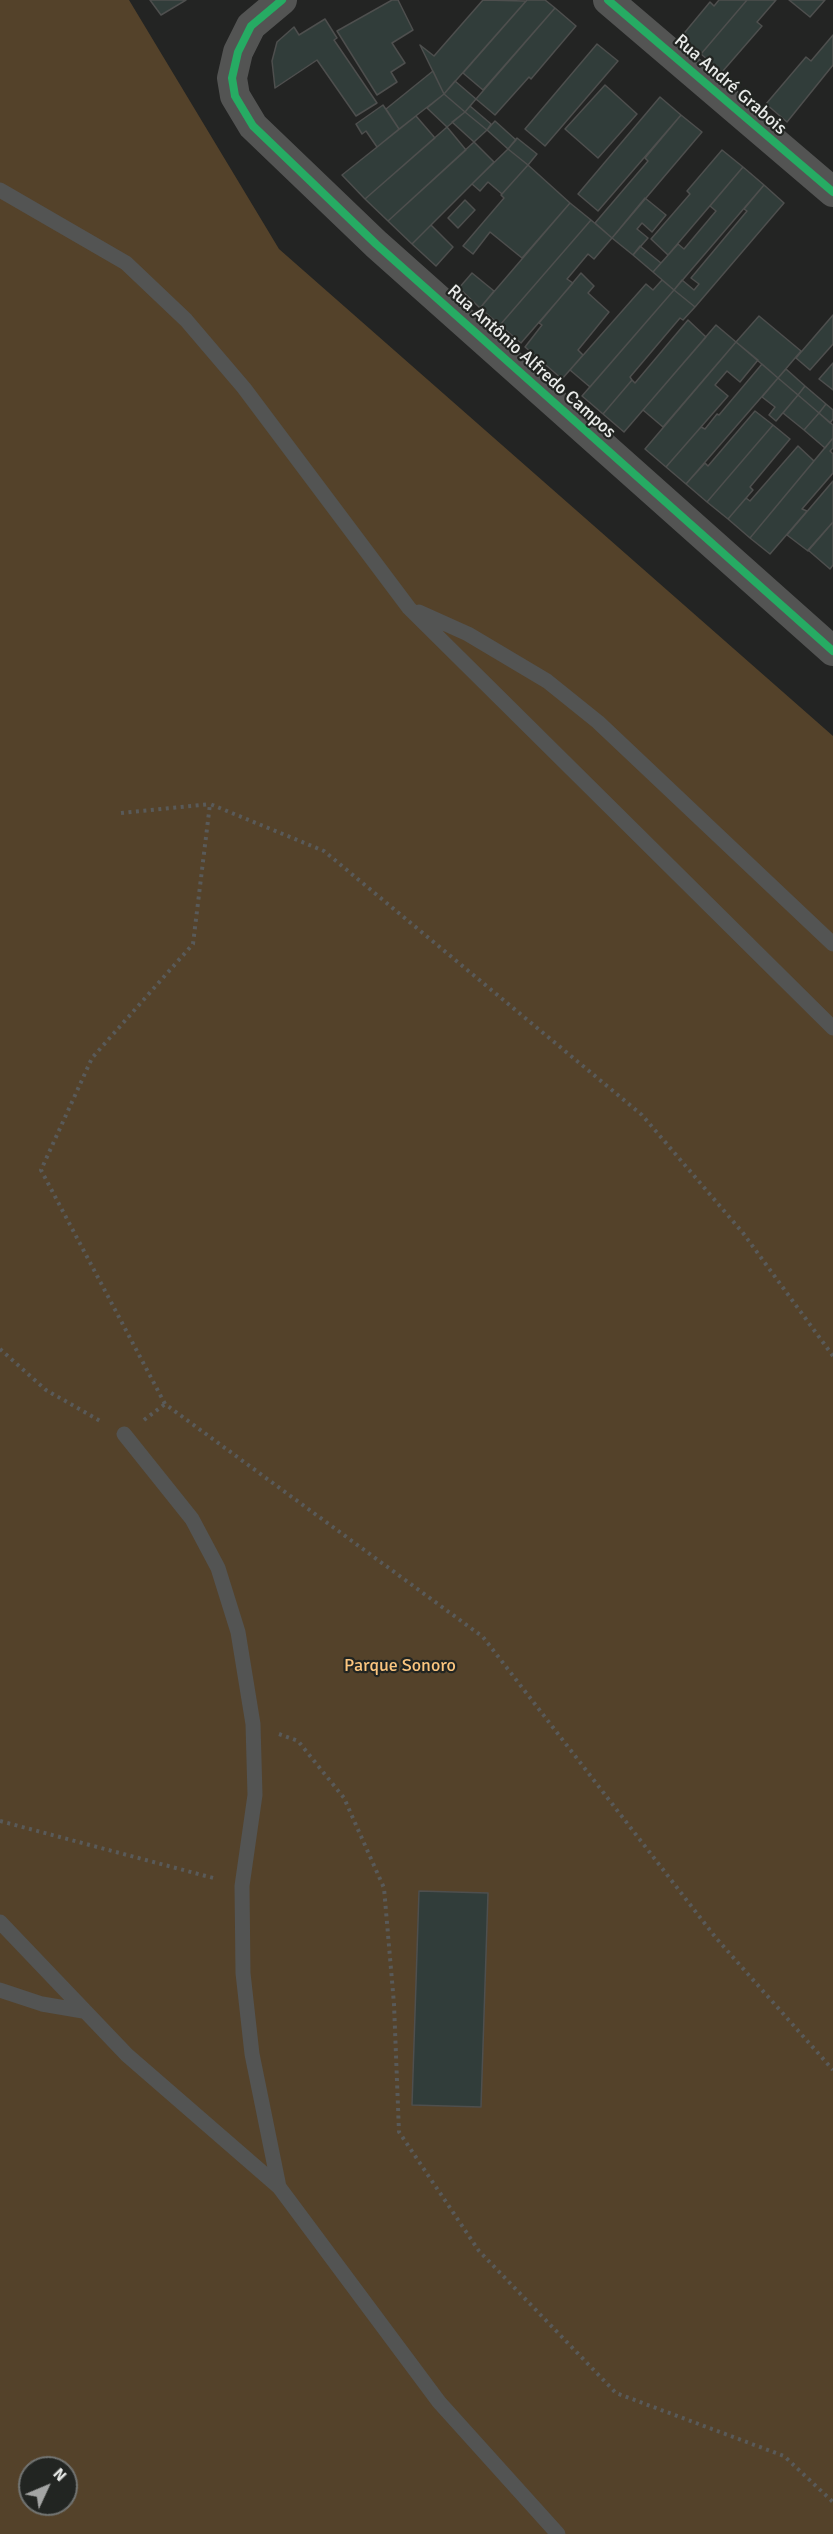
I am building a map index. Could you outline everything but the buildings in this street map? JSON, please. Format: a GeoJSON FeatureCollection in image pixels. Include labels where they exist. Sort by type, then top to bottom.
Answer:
{"type":"FeatureCollection","features":[{"type":"Feature","properties":{"kind":"street","name":"Rua Antônio Alfredo Campos"},"geometry":{"type":"LineString","coordinates":[[282,0],[251,26],[238,52],[232,78],[235,96],[253,126],[376,244],[833,651]]}},
{"type":"Feature","properties":{"kind":"street","name":"Rua André Grabois"},"geometry":{"type":"LineString","coordinates":[[608,0],[833,192]]}},
{"type":"Feature","properties":{"kind":"lane"},"geometry":{"type":"LineString","coordinates":[[0,190],[126,263],[186,320],[244,388],[410,608],[833,1028]]}},
{"type":"Feature","properties":{"kind":"lane"},"geometry":{"type":"LineString","coordinates":[[410,608],[468,634],[548,681],[598,722],[669,786],[833,944]]}},
{"type":"Feature","properties":{"kind":"lane"},"geometry":{"type":"LineString","coordinates":[[124,1434],[192,1519],[218,1568],[238,1632],[253,1724],[255,1795],[242,1886],[243,1972],[252,2054],[279,2187]]}},
{"type":"Feature","properties":{"kind":"lane"},"geometry":{"type":"LineString","coordinates":[[0,1922],[52,1973],[83,2011],[127,2055],[279,2187],[439,2402],[558,2534]]}},
{"type":"Feature","properties":{"kind":"lane"},"geometry":{"type":"LineString","coordinates":[[0,1990],[42,2004],[83,2011]]}},
{"type":"Feature","properties":{"kind":"path"},"geometry":{"type":"LineString","coordinates":[[121,813],[210,804],[324,851],[642,1115],[743,1233],[833,1356]]}},
{"type":"Feature","properties":{"kind":"path"},"geometry":{"type":"LineString","coordinates":[[210,804],[193,944],[92,1058],[40,1170],[165,1404],[483,1637],[716,1938],[833,2070]]}},
{"type":"Feature","properties":{"kind":"path"},"geometry":{"type":"LineString","coordinates":[[0,1349],[46,1390],[124,1434]]}},
{"type":"Feature","properties":{"kind":"path"},"geometry":{"type":"LineString","coordinates":[[253,1724],[298,1741],[344,1798],[384,1887],[394,2004],[399,2132],[479,2251],[616,2393],[784,2456],[833,2502]]}},
{"type":"Feature","properties":{"kind":"path"},"geometry":{"type":"LineString","coordinates":[[0,1821],[242,1886]]}},
{"type":"Feature","properties":{"kind":"green space","name":"Parque Sonoro"},"geometry":{"type":"Polygon","coordinates":[[[0,0],[129,0],[279,249],[833,736],[833,2534],[0,2534],[0,0]]]}},
{"type":"Feature","properties":{"kind":"cycle path"},"geometry":{"type":"LineString","coordinates":[[282,0],[251,26],[238,52],[232,78],[235,96],[253,126],[376,244],[833,651]]}},
{"type":"Feature","properties":{"kind":"cycle path"},"geometry":{"type":"LineString","coordinates":[[608,0],[833,192]]}}]}
